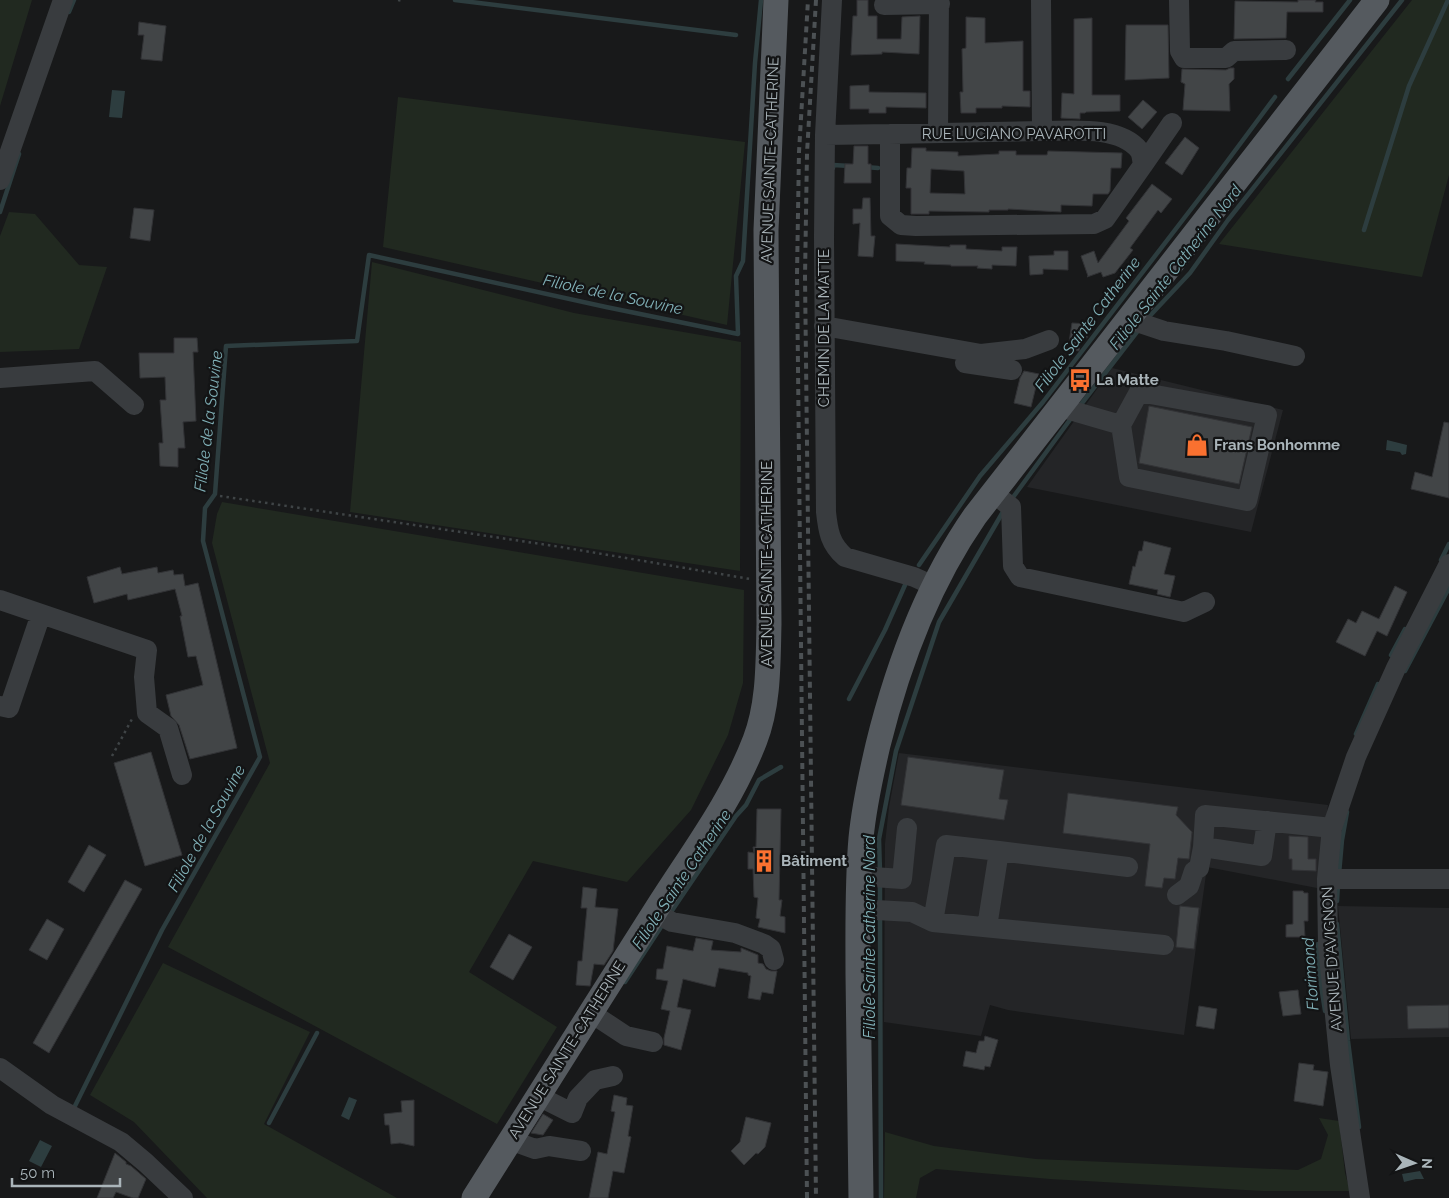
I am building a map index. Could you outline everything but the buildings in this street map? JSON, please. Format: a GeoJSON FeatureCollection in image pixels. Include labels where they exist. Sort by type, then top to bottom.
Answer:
{"type":"FeatureCollection","features":[{"type":"Feature","properties":{"kind":"main road","name":"AVENUE SAINTE-CATHERINE"},"geometry":{"type":"LineString","coordinates":[[474,1198],[591,1012],[663,917],[742,770],[756,738],[764,702],[768,665],[766,230],[776,0]]}},
{"type":"Feature","properties":{"kind":"main road"},"geometry":{"type":"LineString","coordinates":[[861,1198],[858,876],[861,837],[865,806],[883,724],[905,654],[934,586],[958,542],[993,493],[1372,5]]}},
{"type":"Feature","properties":{"kind":"street"},"geometry":{"type":"LineString","coordinates":[[0,180],[63,0]]}},
{"type":"Feature","properties":{"kind":"street","name":"CHEMIN DE LA MATTE"},"geometry":{"type":"LineString","coordinates":[[832,0],[825,135],[824,333],[826,512],[828,535],[837,550],[845,557],[914,577],[934,586]]}},
{"type":"Feature","properties":{"kind":"street"},"geometry":{"type":"LineString","coordinates":[[1041,0],[1042,131]]}},
{"type":"Feature","properties":{"kind":"street"},"geometry":{"type":"LineString","coordinates":[[1179,0],[1180,51],[1184,58],[1226,58],[1234,50],[1286,50]]}},
{"type":"Feature","properties":{"kind":"street"},"geometry":{"type":"LineString","coordinates":[[884,5],[940,2],[938,133]]}},
{"type":"Feature","properties":{"kind":"street"},"geometry":{"type":"LineString","coordinates":[[890,134],[890,216],[901,225],[1094,224],[1105,219],[1172,123]]}},
{"type":"Feature","properties":{"kind":"street","name":"RUE LUCIANO PAVAROTTI"},"geometry":{"type":"LineString","coordinates":[[825,135],[1042,131],[1107,132],[1128,139],[1140,151],[1143,165]]}},
{"type":"Feature","properties":{"kind":"street"},"geometry":{"type":"LineString","coordinates":[[1128,319],[1164,331],[1226,341],[1295,356]]}},
{"type":"Feature","properties":{"kind":"street"},"geometry":{"type":"LineString","coordinates":[[824,333],[981,354],[1025,350],[1049,340]]}},
{"type":"Feature","properties":{"kind":"street"},"geometry":{"type":"LineString","coordinates":[[824,333],[1012,370]]}},
{"type":"Feature","properties":{"kind":"street"},"geometry":{"type":"LineString","coordinates":[[0,378],[95,371],[134,405]]}},
{"type":"Feature","properties":{"kind":"street"},"geometry":{"type":"LineString","coordinates":[[1139,392],[1267,415],[1247,501],[1129,477],[1120,425],[1139,392]]}},
{"type":"Feature","properties":{"kind":"street"},"geometry":{"type":"LineString","coordinates":[[1060,407],[1120,425]]}},
{"type":"Feature","properties":{"kind":"street"},"geometry":{"type":"LineString","coordinates":[[993,493],[1012,506],[1013,566],[1020,577],[1184,612],[1205,602]]}},
{"type":"Feature","properties":{"kind":"street","name":"AVENUE D'AVIGNON"},"geometry":{"type":"LineString","coordinates":[[1360,1198],[1340,1065],[1328,946],[1327,879],[1332,828],[1356,757],[1396,668],[1449,564]]}},
{"type":"Feature","properties":{"kind":"street"},"geometry":{"type":"LineString","coordinates":[[1,602],[147,650],[144,677],[147,713],[168,728],[182,775]]}},
{"type":"Feature","properties":{"kind":"street"},"geometry":{"type":"LineString","coordinates":[[0,706],[9,708],[41,614]]}},
{"type":"Feature","properties":{"kind":"street"},"geometry":{"type":"LineString","coordinates":[[1177,894],[1189,886],[1194,871],[1199,868],[1203,847],[1197,813],[1332,828]]}},
{"type":"Feature","properties":{"kind":"street"},"geometry":{"type":"LineString","coordinates":[[1203,847],[1262,856],[1267,821]]}},
{"type":"Feature","properties":{"kind":"street"},"geometry":{"type":"LineString","coordinates":[[858,876],[902,879],[907,828]]}},
{"type":"Feature","properties":{"kind":"street"},"geometry":{"type":"LineString","coordinates":[[933,922],[946,845],[1128,867]]}},
{"type":"Feature","properties":{"kind":"street"},"geometry":{"type":"LineString","coordinates":[[988,927],[999,851]]}},
{"type":"Feature","properties":{"kind":"street"},"geometry":{"type":"LineString","coordinates":[[1327,879],[1449,879]]}},
{"type":"Feature","properties":{"kind":"street"},"geometry":{"type":"LineString","coordinates":[[858,909],[912,912],[933,922],[1164,945]]}},
{"type":"Feature","properties":{"kind":"street"},"geometry":{"type":"LineString","coordinates":[[663,917],[735,933],[764,944],[771,949],[774,960]]}},
{"type":"Feature","properties":{"kind":"street"},"geometry":{"type":"LineString","coordinates":[[591,1012],[626,1036],[653,1042]]}},
{"type":"Feature","properties":{"kind":"street"},"geometry":{"type":"LineString","coordinates":[[0,1068],[52,1105],[121,1142],[183,1198]]}},
{"type":"Feature","properties":{"kind":"street"},"geometry":{"type":"LineString","coordinates":[[538,1096],[572,1113],[578,1098],[595,1080],[614,1076]]}},
{"type":"Feature","properties":{"kind":"street"},"geometry":{"type":"LineString","coordinates":[[510,1140],[535,1149],[549,1146],[581,1151]]}},
{"type":"Feature","properties":{"kind":"path"},"geometry":{"type":"LineString","coordinates":[[398,0],[404,1]]}},
{"type":"Feature","properties":{"kind":"path"},"geometry":{"type":"LineString","coordinates":[[220,496],[561,547],[768,583]]}},
{"type":"Feature","properties":{"kind":"path"},"geometry":{"type":"LineString","coordinates":[[112,756],[146,696]]}},
{"type":"Feature","properties":{"kind":"shaded area"},"geometry":{"type":"Polygon","coordinates":[[[0,0],[32,0],[0,106],[0,0]]]}},
{"type":"Feature","properties":{"kind":"shaded area"},"geometry":{"type":"Polygon","coordinates":[[[1412,0],[1449,0],[1449,175],[1422,277],[1219,244],[1412,0]]]}},
{"type":"Feature","properties":{"kind":"shaded area"},"geometry":{"type":"Polygon","coordinates":[[[112,90],[125,91],[122,118],[109,117],[112,90]]]}},
{"type":"Feature","properties":{"kind":"shaded area"},"geometry":{"type":"Polygon","coordinates":[[[398,97],[745,142],[727,325],[383,247],[398,97]]]}},
{"type":"Feature","properties":{"kind":"shaded area"},"geometry":{"type":"Polygon","coordinates":[[[9,212],[35,214],[79,265],[107,267],[79,349],[0,352],[0,236],[9,212]]]}},
{"type":"Feature","properties":{"kind":"shaded area"},"geometry":{"type":"Polygon","coordinates":[[[372,262],[574,313],[741,342],[740,571],[350,512],[372,262]]]}},
{"type":"Feature","properties":{"kind":"shaded area"},"geometry":{"type":"Polygon","coordinates":[[[1112,368],[1283,410],[1251,532],[1027,487],[1112,368]]]}},
{"type":"Feature","properties":{"kind":"shaded area"},"geometry":{"type":"Polygon","coordinates":[[[1387,440],[1407,445],[1406,454],[1402,455],[1400,452],[1386,450],[1387,440]]]}},
{"type":"Feature","properties":{"kind":"shaded area"},"geometry":{"type":"Polygon","coordinates":[[[222,502],[744,590],[743,683],[728,735],[691,810],[627,882],[533,861],[469,972],[557,1027],[497,1124],[168,947],[270,763],[212,543],[217,514],[222,502]]]}},
{"type":"Feature","properties":{"kind":"shaded area"},"geometry":{"type":"Polygon","coordinates":[[[899,753],[1328,805],[1317,888],[1207,867],[1184,1035],[1008,1010],[990,1005],[981,1036],[884,1022],[885,844],[889,807],[899,753]]]}},
{"type":"Feature","properties":{"kind":"shaded area"},"geometry":{"type":"Polygon","coordinates":[[[1338,906],[1449,908],[1449,1037],[1351,1039],[1338,906]]]}},
{"type":"Feature","properties":{"kind":"shaded area"},"geometry":{"type":"Polygon","coordinates":[[[163,963],[310,1032],[264,1124],[397,1198],[207,1198],[134,1122],[90,1095],[163,963]]]}},
{"type":"Feature","properties":{"kind":"shaded area"},"geometry":{"type":"Polygon","coordinates":[[[349,1097],[357,1100],[349,1120],[341,1116],[349,1097]]]}},
{"type":"Feature","properties":{"kind":"shaded area"},"geometry":{"type":"Polygon","coordinates":[[[1319,1118],[1339,1121],[1345,1173],[1350,1191],[1263,1191],[1050,1179],[936,1169],[920,1178],[916,1198],[884,1198],[885,1132],[934,1146],[1036,1159],[1298,1170],[1321,1159],[1328,1135],[1319,1118]]]}},
{"type":"Feature","properties":{"kind":"shaded area"},"geometry":{"type":"Polygon","coordinates":[[[40,1140],[52,1146],[41,1167],[29,1161],[40,1140]]]}},
{"type":"Feature","properties":{"kind":"shaded area"},"geometry":{"type":"Polygon","coordinates":[[[1420,1171],[1424,1179],[1404,1182],[1402,1174],[1420,1171]]]}},
{"type":"Feature","properties":{"kind":"waterway"},"geometry":{"type":"LineString","coordinates":[[69,12],[74,0]]}},
{"type":"Feature","properties":{"kind":"waterway"},"geometry":{"type":"LineString","coordinates":[[455,0],[736,35]]}},
{"type":"Feature","properties":{"kind":"waterway","name":"Filiole de la Souvine"},"geometry":{"type":"LineString","coordinates":[[74,1108],[162,930],[260,757],[203,541],[205,508],[215,494],[226,346],[357,341],[369,255],[738,334],[736,276],[743,261],[755,63],[761,0]]}},
{"type":"Feature","properties":{"kind":"waterway","name":"Filiole Sainte Catherine"},"geometry":{"type":"LineString","coordinates":[[1288,79],[1350,0]]}},
{"type":"Feature","properties":{"kind":"waterway","name":"Filiole Sainte Catherine Nord"},"geometry":{"type":"LineString","coordinates":[[1146,320],[1190,273],[1228,220],[1402,0]]}},
{"type":"Feature","properties":{"kind":"waterway"},"geometry":{"type":"LineString","coordinates":[[1364,230],[1409,86],[1448,0]]}},
{"type":"Feature","properties":{"kind":"waterway","name":"Filiole Sainte Catherine"},"geometry":{"type":"LineString","coordinates":[[919,565],[980,476],[1043,402],[1275,97]]}},
{"type":"Feature","properties":{"kind":"waterway"},"geometry":{"type":"LineString","coordinates":[[0,212],[19,154]]}},
{"type":"Feature","properties":{"kind":"waterway","name":"Filiole de la Souvine"},"geometry":{"type":"LineString","coordinates":[[833,168],[833,165],[850,166]]}},
{"type":"Feature","properties":{"kind":"waterway","name":"Filiole de la Souvine"},"geometry":{"type":"LineString","coordinates":[[865,167],[878,168]]}},
{"type":"Feature","properties":{"kind":"waterway","name":"Filiole Sainte Catherine Nord"},"geometry":{"type":"LineString","coordinates":[[1079,407],[1140,328]]}},
{"type":"Feature","properties":{"kind":"waterway","name":"Filiole Sainte Catherine Nord"},"geometry":{"type":"LineString","coordinates":[[1011,500],[1072,417]]}},
{"type":"Feature","properties":{"kind":"waterway","name":"Filiole Sainte Catherine Nord"},"geometry":{"type":"LineString","coordinates":[[880,872],[879,839],[896,751],[939,622],[1004,510]]}},
{"type":"Feature","properties":{"kind":"waterway","name":"Florimond"},"geometry":{"type":"LineString","coordinates":[[1441,560],[1449,544]]}},
{"type":"Feature","properties":{"kind":"waterway","name":"Filiole Sainte Catherine"},"geometry":{"type":"LineString","coordinates":[[849,699],[885,630],[905,585]]}},
{"type":"Feature","properties":{"kind":"waterway"},"geometry":{"type":"LineString","coordinates":[[1405,671],[1449,588]]}},
{"type":"Feature","properties":{"kind":"waterway","name":"Florimond"},"geometry":{"type":"LineString","coordinates":[[1391,655],[1405,629]]}},
{"type":"Feature","properties":{"kind":"waterway","name":"Florimond"},"geometry":{"type":"LineString","coordinates":[[1356,734],[1378,684]]}},
{"type":"Feature","properties":{"kind":"waterway","name":"Filiole Sainte Catherine"},"geometry":{"type":"LineString","coordinates":[[669,915],[736,816],[746,805],[759,780],[781,767]]}},
{"type":"Feature","properties":{"kind":"waterway"},"geometry":{"type":"LineString","coordinates":[[1339,874],[1347,812]]}},
{"type":"Feature","properties":{"kind":"waterway","name":"Filiole Sainte Catherine Nord"},"geometry":{"type":"LineString","coordinates":[[880,882],[880,904]]}},
{"type":"Feature","properties":{"kind":"waterway"},"geometry":{"type":"LineString","coordinates":[[1337,901],[1338,884]]}},
{"type":"Feature","properties":{"kind":"waterway","name":"Filiole Sainte Catherine Nord"},"geometry":{"type":"LineString","coordinates":[[880,914],[881,1198]]}},
{"type":"Feature","properties":{"kind":"waterway","name":"Filiole Sainte Catherine"},"geometry":{"type":"LineString","coordinates":[[625,982],[663,924]]}},
{"type":"Feature","properties":{"kind":"waterway"},"geometry":{"type":"LineString","coordinates":[[1337,924],[1348,1041],[1359,1127]]}},
{"type":"Feature","properties":{"kind":"waterway","name":"Florimond"},"geometry":{"type":"LineString","coordinates":[[1318,944],[1319,972],[1325,1011]]}},
{"type":"Feature","properties":{"kind":"waterway"},"geometry":{"type":"LineString","coordinates":[[269,1123],[317,1033]]}},
{"type":"Feature","properties":{"kind":"railway"},"geometry":{"type":"LineString","coordinates":[[807,1198],[797,275],[799,152],[808,0]]}},
{"type":"Feature","properties":{"kind":"railway"},"geometry":{"type":"LineString","coordinates":[[816,0],[807,153],[805,277],[816,1198]]}},
{"type":"Feature","properties":{"kind":"place","name":"La Matte"},"geometry":{"type":"Point","coordinates":[1080,380]}},
{"type":"Feature","properties":{"kind":"place","name":"Frans Bonhomme"},"geometry":{"type":"Point","coordinates":[1197,445]}},
{"type":"Feature","properties":{"kind":"place","name":"Bâtiment"},"geometry":{"type":"Point","coordinates":[764,861]}}]}
